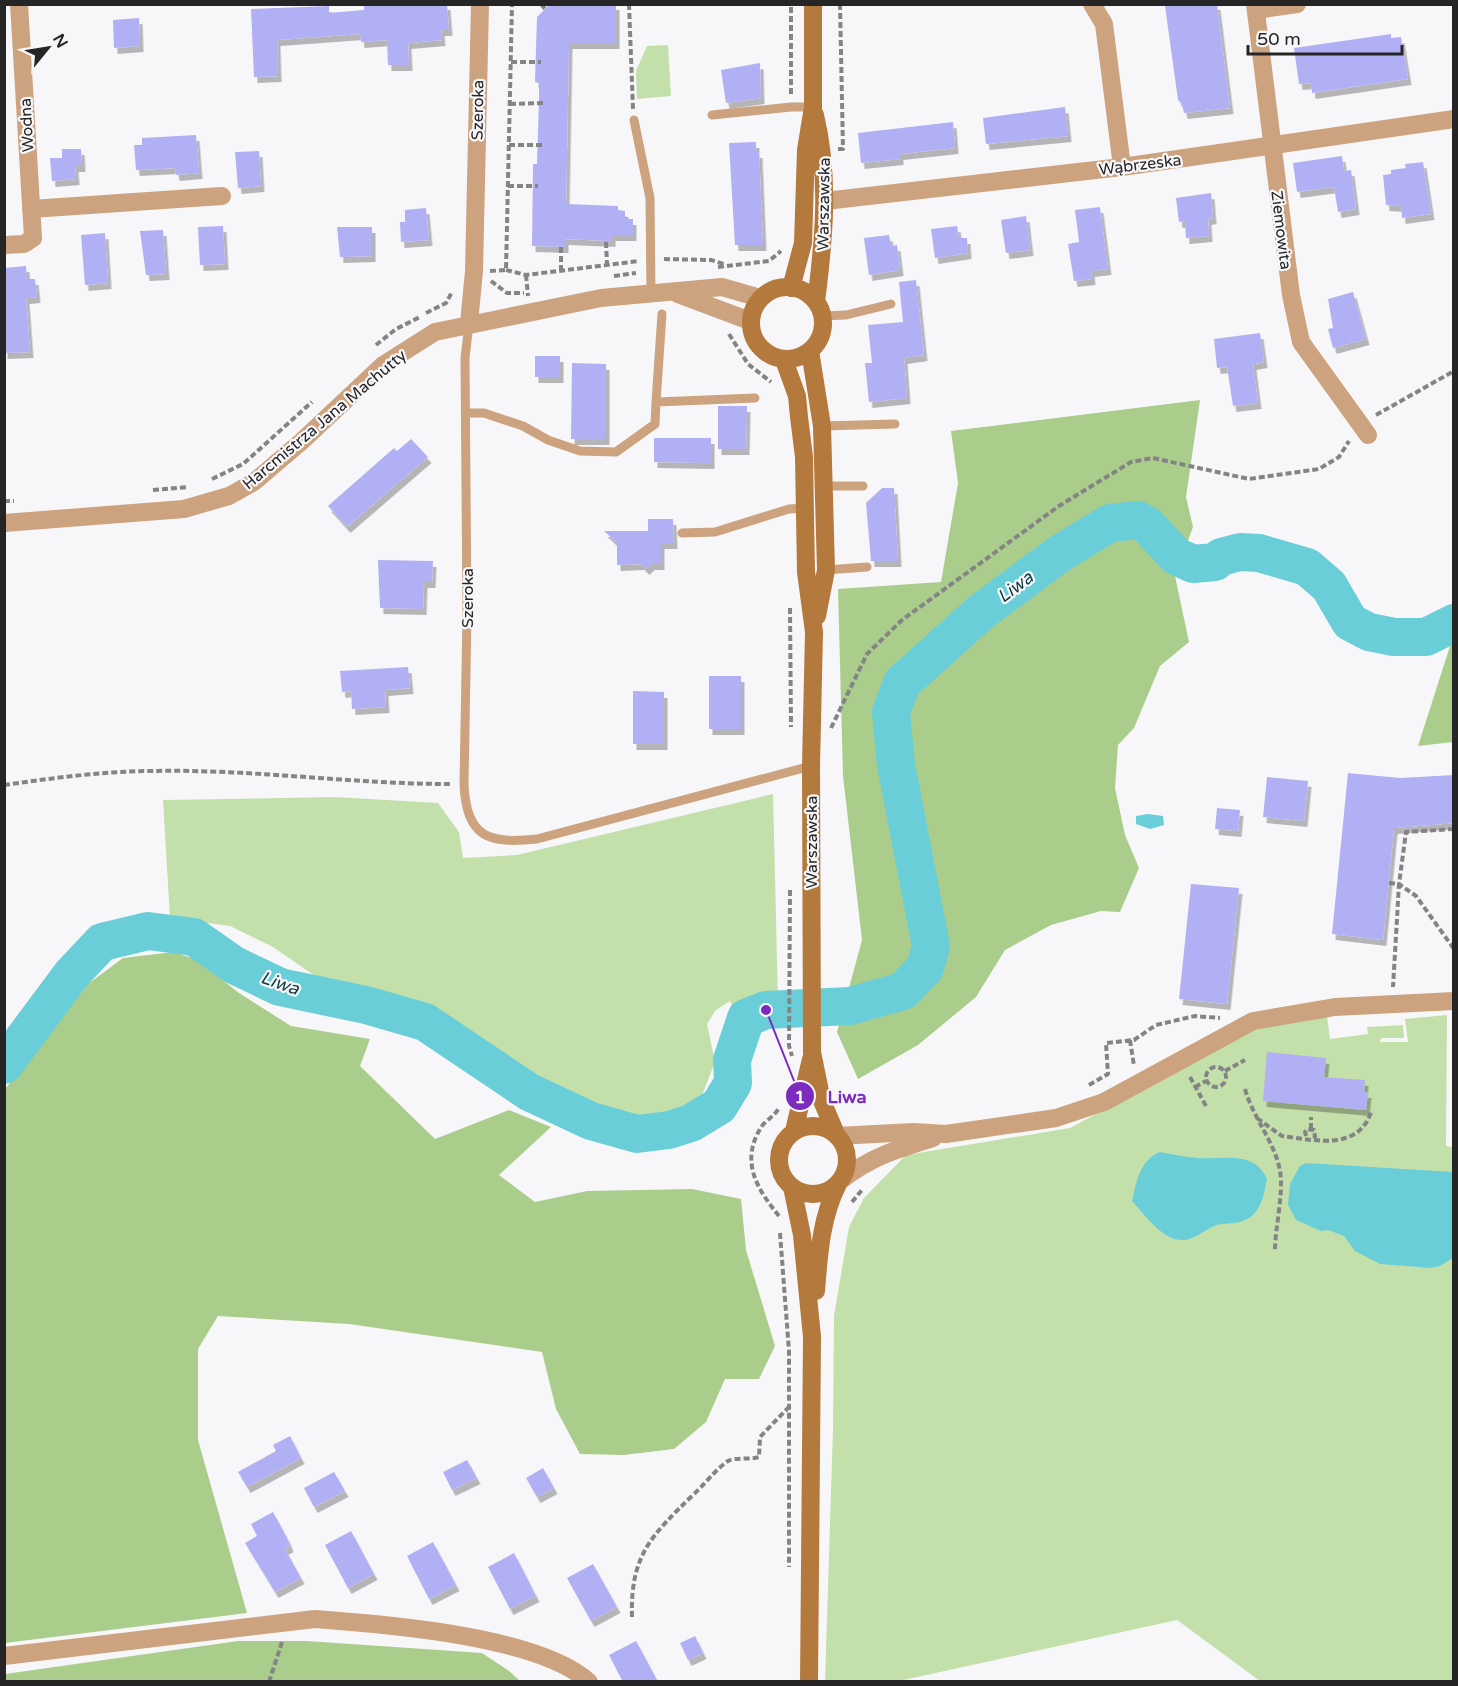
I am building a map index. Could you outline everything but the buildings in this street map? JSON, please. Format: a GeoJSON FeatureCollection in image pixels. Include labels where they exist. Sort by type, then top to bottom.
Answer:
{"type":"FeatureCollection","features":[{"type":"Feature","properties":{"kind":"main road","name":"Warszawska"},"geometry":{"type":"LineString","coordinates":[[791,288],[803,243],[806,150],[813,107],[813,4]]}},
{"type":"Feature","properties":{"kind":"main road","name":"Warszawska"},"geometry":{"type":"LineString","coordinates":[[813,107],[824,150],[825,201],[819,309]]}},
{"type":"Feature","properties":{"kind":"main road"},"geometry":{"type":"LineString","coordinates":[[780,288],[791,288],[809,295],[819,309],[822,329],[818,341],[810,351],[798,358],[784,360],[771,356],[759,348],[752,336],[750,321],[753,309],[760,298],[780,288]]}},
{"type":"Feature","properties":{"kind":"main road","name":"Warszawska"},"geometry":{"type":"LineString","coordinates":[[810,351],[822,426],[826,570],[814,633]]}},
{"type":"Feature","properties":{"kind":"main road","name":"Warszawska"},"geometry":{"type":"LineString","coordinates":[[784,360],[797,396],[804,457],[806,572],[814,633],[811,766],[812,1052]]}},
{"type":"Feature","properties":{"kind":"main road"},"geometry":{"type":"LineString","coordinates":[[812,1052],[794,1131],[786,1139],[778,1161],[781,1172],[792,1187],[802,1235],[812,1337]]}},
{"type":"Feature","properties":{"kind":"main road"},"geometry":{"type":"LineString","coordinates":[[809,1682],[812,1337],[821,1235],[827,1206],[846,1170],[847,1158],[844,1146],[837,1137],[822,1101],[812,1052]]}},
{"type":"Feature","properties":{"kind":"main road"},"geometry":{"type":"LineString","coordinates":[[794,1131],[817,1126],[837,1137]]}},
{"type":"Feature","properties":{"kind":"main road"},"geometry":{"type":"LineString","coordinates":[[792,1187],[812,1194],[832,1188],[840,1181]]}},
{"type":"Feature","properties":{"kind":"street","name":"Wodna"},"geometry":{"type":"LineString","coordinates":[[4,245],[24,244],[33,238],[20,4]]}},
{"type":"Feature","properties":{"kind":"street","name":"Szeroka"},"geometry":{"type":"LineString","coordinates":[[469,323],[474,271],[480,4]]}},
{"type":"Feature","properties":{"kind":"street"},"geometry":{"type":"LineString","coordinates":[[1092,4],[1104,24],[1122,167]]}},
{"type":"Feature","properties":{"kind":"street"},"geometry":{"type":"LineString","coordinates":[[1256,7],[1297,4]]}},
{"type":"Feature","properties":{"kind":"street","name":"Ziemowita"},"geometry":{"type":"LineString","coordinates":[[1256,7],[1271,147],[1291,295],[1301,342],[1365,431]]}},
{"type":"Feature","properties":{"kind":"street","name":"Wąbrzeska"},"geometry":{"type":"LineString","coordinates":[[825,201],[1122,167],[1454,120]]}},
{"type":"Feature","properties":{"kind":"street"},"geometry":{"type":"LineString","coordinates":[[31,209],[222,196]]}},
{"type":"Feature","properties":{"kind":"street","name":"Harcmistrza Jana Machutty"},"geometry":{"type":"LineString","coordinates":[[4,523],[184,509],[229,496],[254,482],[399,354],[435,332],[469,323],[601,298],[676,293],[722,287],[760,298]]}},
{"type":"Feature","properties":{"kind":"street","name":"Harcmistrza Jana Machutty"},"geometry":{"type":"LineString","coordinates":[[676,293],[750,321]]}},
{"type":"Feature","properties":{"kind":"street"},"geometry":{"type":"LineString","coordinates":[[840,1181],[861,1163],[881,1154],[946,1134],[1028,1123],[1081,1112],[1253,1021],[1298,1011],[1335,1007],[1454,1001]]}},
{"type":"Feature","properties":{"kind":"street"},"geometry":{"type":"LineString","coordinates":[[837,1137],[912,1132],[946,1134]]}},
{"type":"Feature","properties":{"kind":"street"},"geometry":{"type":"LineString","coordinates":[[4,1656],[315,1619],[367,1623],[486,1641],[552,1658],[571,1667],[589,1682]]}},
{"type":"Feature","properties":{"kind":"lane"},"geometry":{"type":"LineString","coordinates":[[712,116],[791,107],[813,107]]}},
{"type":"Feature","properties":{"kind":"lane"},"geometry":{"type":"LineString","coordinates":[[634,120],[650,198],[651,293]]}},
{"type":"Feature","properties":{"kind":"lane"},"geometry":{"type":"LineString","coordinates":[[819,309],[846,315],[891,304]]}},
{"type":"Feature","properties":{"kind":"lane"},"geometry":{"type":"LineString","coordinates":[[466,413],[484,413],[523,426],[548,440],[580,451],[616,452],[655,424],[662,314]]}},
{"type":"Feature","properties":{"kind":"lane","name":"Szeroka"},"geometry":{"type":"LineString","coordinates":[[469,323],[465,358],[467,615],[464,784],[465,806],[472,824],[483,833],[504,842],[537,839],[811,766]]}},
{"type":"Feature","properties":{"kind":"lane"},"geometry":{"type":"LineString","coordinates":[[656,402],[755,398]]}},
{"type":"Feature","properties":{"kind":"lane"},"geometry":{"type":"LineString","coordinates":[[822,426],[895,424]]}},
{"type":"Feature","properties":{"kind":"lane"},"geometry":{"type":"LineString","coordinates":[[824,486],[863,486]]}},
{"type":"Feature","properties":{"kind":"lane"},"geometry":{"type":"LineString","coordinates":[[682,533],[715,532],[789,509],[804,508]]}},
{"type":"Feature","properties":{"kind":"lane"},"geometry":{"type":"LineString","coordinates":[[826,570],[867,567]]}},
{"type":"Feature","properties":{"kind":"path"},"geometry":{"type":"LineString","coordinates":[[506,270],[512,4]]}},
{"type":"Feature","properties":{"kind":"path"},"geometry":{"type":"LineString","coordinates":[[541,4],[546,10]]}},
{"type":"Feature","properties":{"kind":"path"},"geometry":{"type":"LineString","coordinates":[[629,4],[634,120]]}},
{"type":"Feature","properties":{"kind":"path"},"geometry":{"type":"LineString","coordinates":[[791,4],[791,107]]}},
{"type":"Feature","properties":{"kind":"path"},"geometry":{"type":"LineString","coordinates":[[840,4],[843,149]]}},
{"type":"Feature","properties":{"kind":"path"},"geometry":{"type":"LineString","coordinates":[[510,62],[541,62]]}},
{"type":"Feature","properties":{"kind":"path"},"geometry":{"type":"LineString","coordinates":[[510,104],[544,103]]}},
{"type":"Feature","properties":{"kind":"path"},"geometry":{"type":"LineString","coordinates":[[509,145],[543,145]]}},
{"type":"Feature","properties":{"kind":"path"},"geometry":{"type":"LineString","coordinates":[[508,186],[538,186]]}},
{"type":"Feature","properties":{"kind":"path"},"geometry":{"type":"LineString","coordinates":[[606,242],[607,265]]}},
{"type":"Feature","properties":{"kind":"path"},"geometry":{"type":"LineString","coordinates":[[474,271],[506,270],[526,275],[650,259],[711,260],[724,264],[769,261],[789,245]]}},
{"type":"Feature","properties":{"kind":"path"},"geometry":{"type":"LineString","coordinates":[[561,247],[561,271]]}},
{"type":"Feature","properties":{"kind":"path"},"geometry":{"type":"LineString","coordinates":[[369,350],[396,329],[446,303],[454,288]]}},
{"type":"Feature","properties":{"kind":"path"},"geometry":{"type":"LineString","coordinates":[[723,329],[731,336],[748,364],[769,379],[775,389]]}},
{"type":"Feature","properties":{"kind":"path"},"geometry":{"type":"LineString","coordinates":[[827,736],[867,654],[902,620],[1059,506],[1131,462],[1153,458],[1249,479],[1319,468],[1339,457],[1347,442],[1365,431],[1373,417],[1454,371]]}},
{"type":"Feature","properties":{"kind":"path"},"geometry":{"type":"LineString","coordinates":[[204,482],[243,464],[321,394]]}},
{"type":"Feature","properties":{"kind":"path"},"geometry":{"type":"LineString","coordinates":[[145,491],[195,486]]}},
{"type":"Feature","properties":{"kind":"path"},"geometry":{"type":"LineString","coordinates":[[4,501],[16,501]]}},
{"type":"Feature","properties":{"kind":"path"},"geometry":{"type":"LineString","coordinates":[[790,604],[791,736]]}},
{"type":"Feature","properties":{"kind":"path"},"geometry":{"type":"LineString","coordinates":[[4,785],[63,777],[153,771],[248,773],[390,784],[464,784]]}},
{"type":"Feature","properties":{"kind":"path"},"geometry":{"type":"LineString","coordinates":[[1393,991],[1406,832],[1454,829]]}},
{"type":"Feature","properties":{"kind":"path"},"geometry":{"type":"LineString","coordinates":[[1389,883],[1400,884],[1416,896],[1454,949]]}},
{"type":"Feature","properties":{"kind":"path"},"geometry":{"type":"LineString","coordinates":[[789,1046],[790,889]]}},
{"type":"Feature","properties":{"kind":"path"},"geometry":{"type":"LineString","coordinates":[[1225,1071],[1245,1060]]}},
{"type":"Feature","properties":{"kind":"path"},"geometry":{"type":"LineString","coordinates":[[1219,1066],[1225,1071],[1226,1081],[1221,1086],[1211,1086],[1206,1081],[1205,1074],[1212,1067],[1219,1066]]}},
{"type":"Feature","properties":{"kind":"path"},"geometry":{"type":"LineString","coordinates":[[1188,1073],[1206,1106]]}},
{"type":"Feature","properties":{"kind":"path"},"geometry":{"type":"LineString","coordinates":[[1196,1087],[1206,1081]]}},
{"type":"Feature","properties":{"kind":"path"},"geometry":{"type":"LineString","coordinates":[[1245,1089],[1254,1116],[1277,1159],[1281,1174],[1275,1251]]}},
{"type":"Feature","properties":{"kind":"path"},"geometry":{"type":"LineString","coordinates":[[781,1105],[760,1129],[752,1152],[758,1189],[779,1216],[789,1351],[789,1576]]}},
{"type":"Feature","properties":{"kind":"path"},"geometry":{"type":"LineString","coordinates":[[1254,1116],[1282,1136],[1310,1140],[1351,1137],[1364,1127],[1371,1112]]}},
{"type":"Feature","properties":{"kind":"path"},"geometry":{"type":"LineString","coordinates":[[1311,1117],[1311,1129]]}},
{"type":"Feature","properties":{"kind":"path"},"geometry":{"type":"LineString","coordinates":[[1310,1140],[1305,1132],[1311,1129]]}},
{"type":"Feature","properties":{"kind":"path"},"geometry":{"type":"LineString","coordinates":[[1310,1140],[1316,1133],[1311,1129]]}},
{"type":"Feature","properties":{"kind":"path"},"geometry":{"type":"LineString","coordinates":[[850,1204],[868,1181]]}},
{"type":"Feature","properties":{"kind":"path"},"geometry":{"type":"LineString","coordinates":[[632,1617],[636,1566],[646,1546],[667,1520],[729,1460],[759,1457],[760,1437],[789,1407]]}},
{"type":"Feature","properties":{"kind":"path"},"geometry":{"type":"LineString","coordinates":[[269,1682],[288,1621]]}},
{"type":"Feature","properties":{"kind":"green space"},"geometry":{"type":"Polygon","coordinates":[[[668,45],[671,96],[637,99],[636,71],[647,46],[668,45]]]}},
{"type":"Feature","properties":{"kind":"green space"},"geometry":{"type":"Polygon","coordinates":[[[1200,400],[1186,497],[1193,527],[1175,576],[1189,642],[1160,666],[1134,728],[1118,745],[1115,788],[1125,835],[1139,868],[1120,912],[1101,911],[1051,925],[1005,950],[976,997],[918,1045],[858,1079],[837,1032],[862,940],[843,776],[838,589],[941,582],[958,483],[951,431],[1200,400]]]}},
{"type":"Feature","properties":{"kind":"green space"},"geometry":{"type":"Polygon","coordinates":[[[1453,643],[1453,742],[1418,746],[1450,646],[1453,643]]]}},
{"type":"Feature","properties":{"kind":"green space"},"geometry":{"type":"Polygon","coordinates":[[[773,794],[778,1002],[746,1008],[736,1014],[730,1001],[716,1010],[707,1024],[715,1062],[699,1103],[642,1124],[577,1106],[462,1038],[434,1013],[389,996],[315,976],[273,947],[230,926],[170,918],[163,800],[335,797],[438,803],[459,832],[463,858],[517,855],[773,794]]]}},
{"type":"Feature","properties":{"kind":"green space"},"geometry":{"type":"Polygon","coordinates":[[[174,952],[197,960],[239,993],[291,1026],[370,1039],[360,1066],[435,1139],[509,1110],[551,1127],[499,1175],[535,1202],[587,1191],[692,1189],[741,1199],[746,1250],[775,1346],[759,1379],[725,1379],[706,1422],[674,1449],[624,1455],[580,1454],[556,1409],[542,1352],[349,1324],[218,1316],[198,1349],[198,1440],[247,1613],[5,1643],[5,1089],[88,984],[123,958],[174,952]]]}},
{"type":"Feature","properties":{"kind":"green space"},"geometry":{"type":"Polygon","coordinates":[[[1447,1015],[1446,1146],[1454,1147],[1453,1681],[1260,1681],[1177,1620],[899,1681],[825,1682],[834,1316],[849,1227],[864,1198],[906,1155],[1070,1128],[1265,1024],[1327,1016],[1330,1039],[1368,1034],[1367,1027],[1403,1025],[1404,1038],[1381,1038],[1380,1042],[1408,1042],[1405,1019],[1447,1015]]]}},
{"type":"Feature","properties":{"kind":"green space"},"geometry":{"type":"Polygon","coordinates":[[[238,1641],[307,1641],[482,1653],[520,1681],[5,1681],[5,1674],[238,1641]]]}},
{"type":"Feature","properties":{"kind":"water"},"geometry":{"type":"Polygon","coordinates":[[[1148,814],[1163,816],[1164,825],[1150,829],[1136,824],[1136,816],[1148,814]]]}},
{"type":"Feature","properties":{"kind":"water"},"geometry":{"type":"Polygon","coordinates":[[[1160,1152],[1198,1158],[1237,1158],[1254,1164],[1267,1179],[1259,1207],[1250,1218],[1220,1224],[1190,1239],[1182,1240],[1168,1236],[1154,1226],[1132,1201],[1143,1166],[1160,1152]]]}},
{"type":"Feature","properties":{"kind":"water"},"geometry":{"type":"Polygon","coordinates":[[[1306,1163],[1453,1172],[1453,1258],[1440,1266],[1431,1268],[1380,1264],[1355,1251],[1344,1236],[1328,1230],[1321,1231],[1296,1220],[1288,1205],[1290,1184],[1300,1166],[1306,1163]]]}},
{"type":"Feature","properties":{"kind":"waterway","name":"Liwa"},"geometry":{"type":"LineString","coordinates":[[4,1065],[71,975],[102,942],[148,931],[194,937],[234,965],[280,987],[366,1005],[425,1022],[529,1092],[591,1121],[637,1134],[669,1130],[691,1123],[719,1106],[733,1083],[732,1060],[746,1018],[766,1010],[850,1006],[903,991],[925,968],[931,946],[896,765],[891,712],[902,683],[981,612],[1059,554],[1110,523],[1138,520],[1148,526],[1176,556],[1193,564],[1215,562],[1221,557],[1240,552],[1259,553],[1307,567],[1329,586],[1350,622],[1369,632],[1394,637],[1426,637],[1454,623]]}},
{"type":"Feature","properties":{"kind":"place","name":"Liwa"},"geometry":{"type":"Point","coordinates":[766,1010]}}]}
